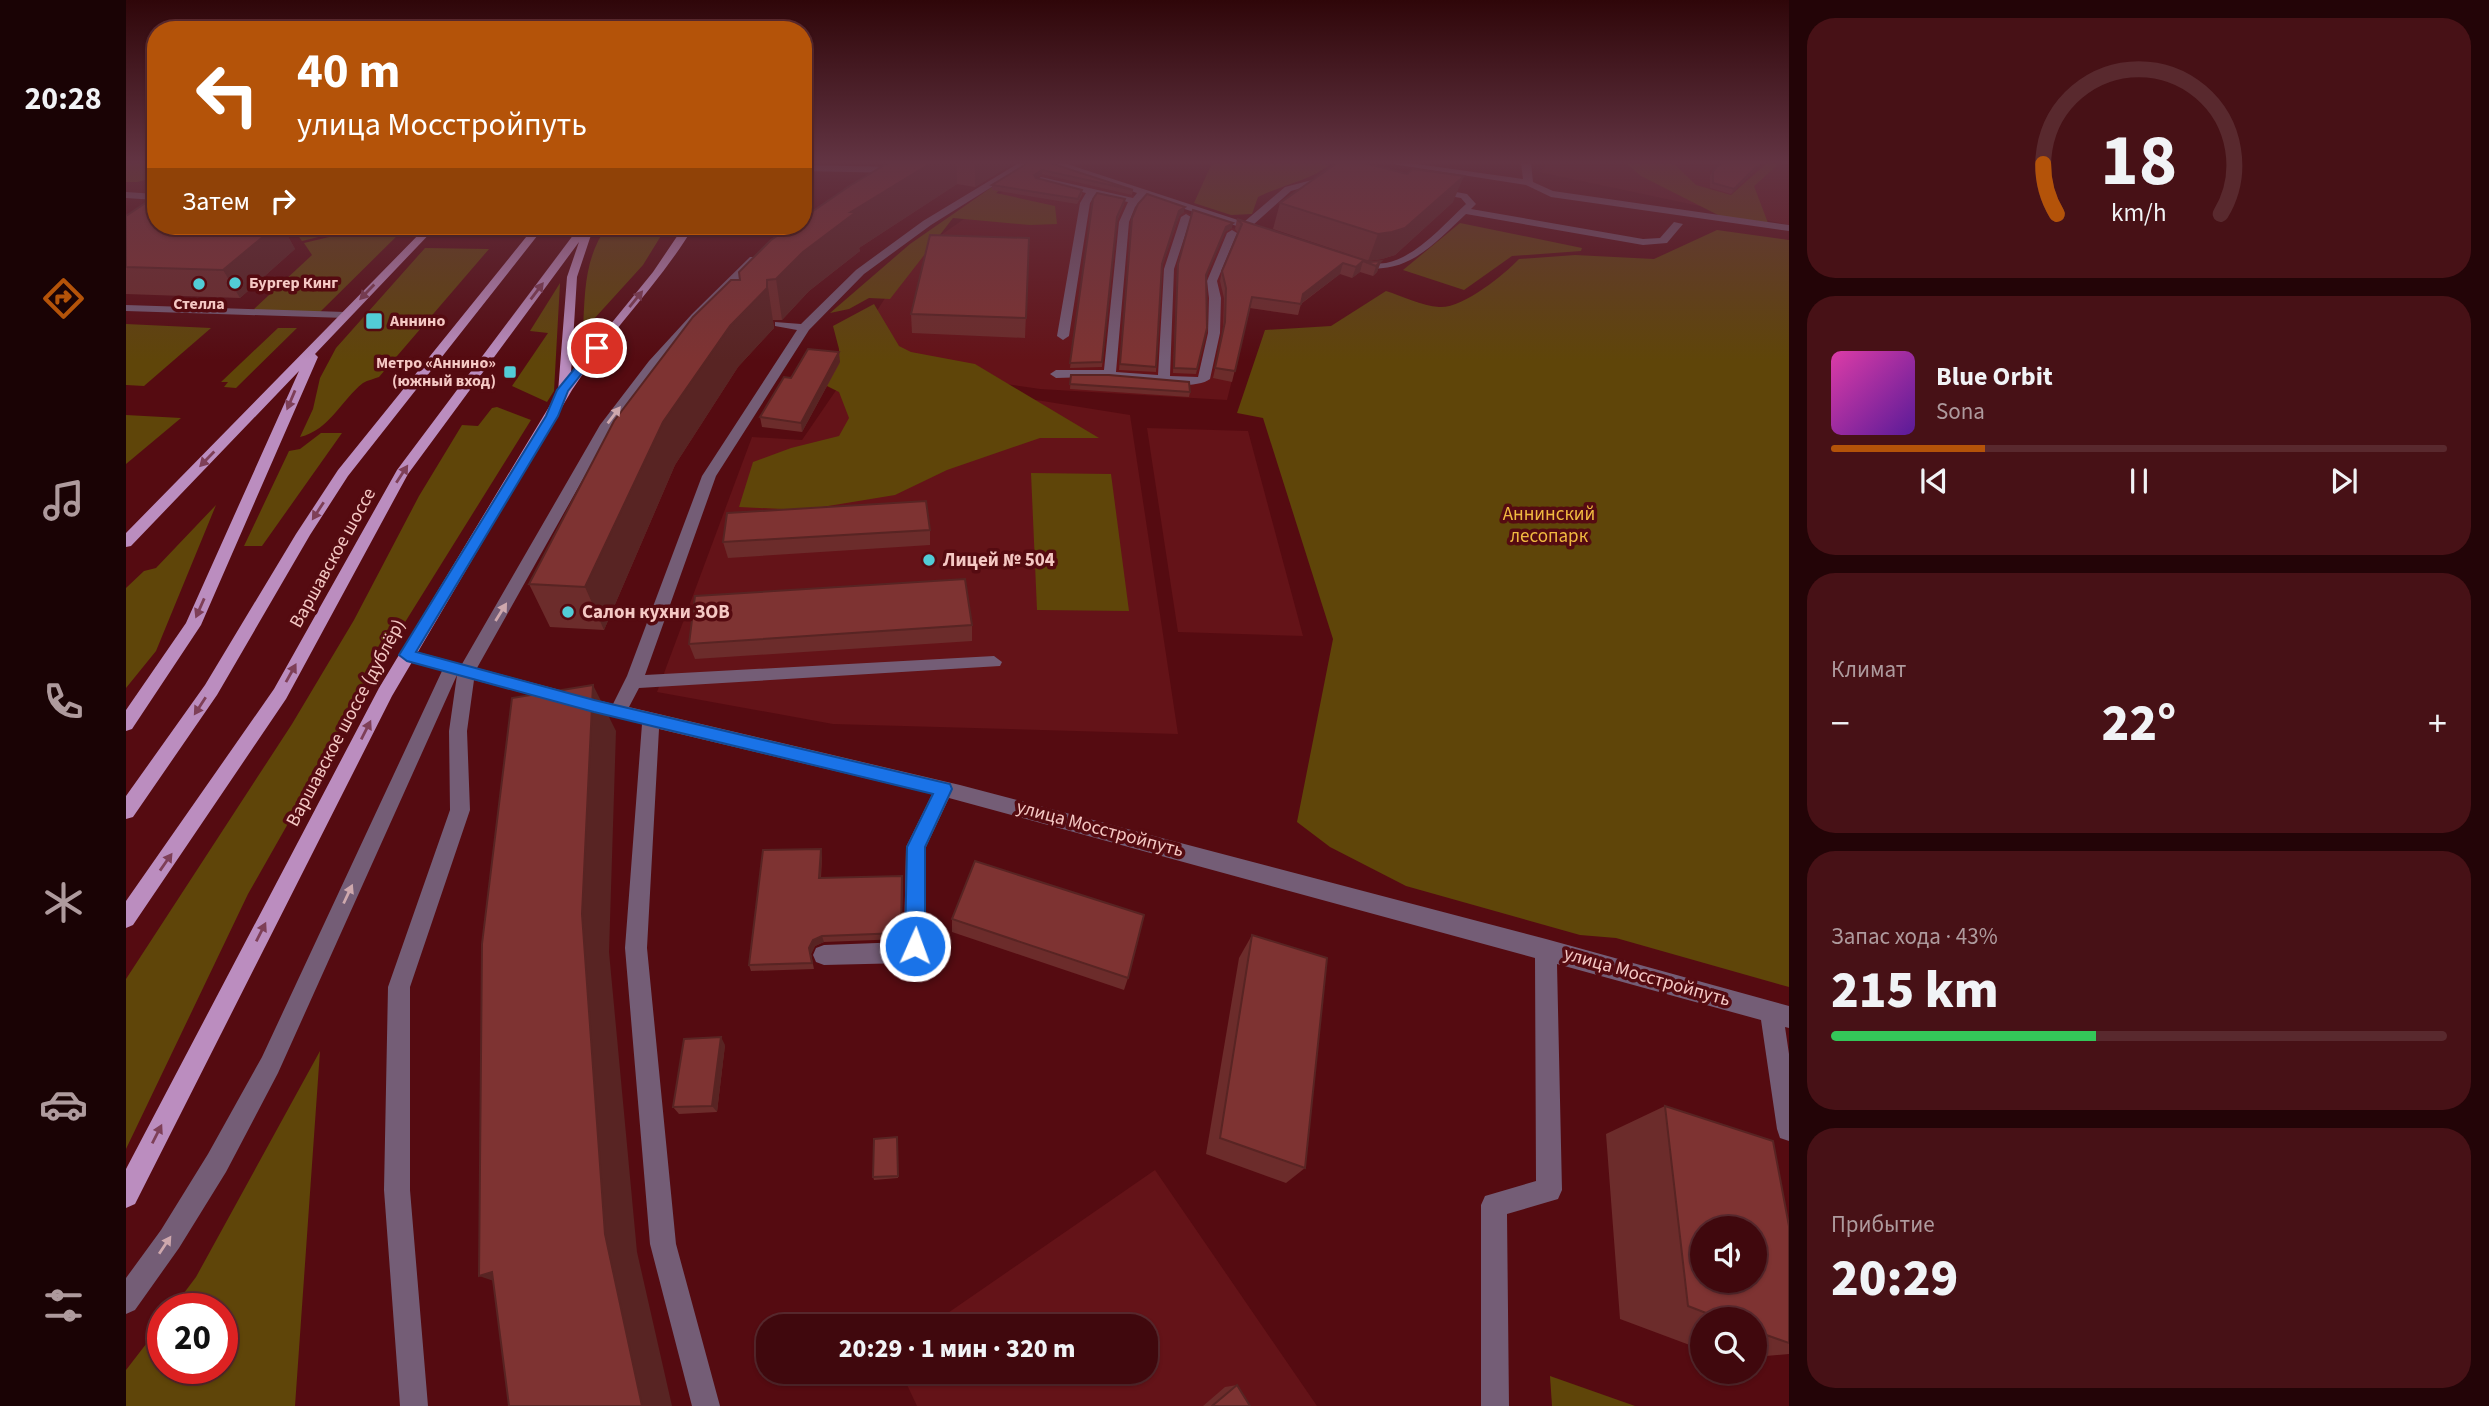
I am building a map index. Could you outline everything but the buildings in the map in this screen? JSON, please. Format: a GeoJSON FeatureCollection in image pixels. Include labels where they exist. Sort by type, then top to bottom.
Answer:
{"type":"FeatureCollection","features":[{"type":"Feature","properties":{"kind":"main road"},"geometry":{"type":"LineString","coordinates":[[126,542],[423,235]]}},
{"type":"Feature","properties":{"kind":"main road","name":"Варшавское шоссе"},"geometry":{"type":"LineString","coordinates":[[126,811],[211,690],[296,544],[343,473],[533,235]]}},
{"type":"Feature","properties":{"kind":"main road","name":"Варшавское шоссе"},"geometry":{"type":"LineString","coordinates":[[126,918],[280,694],[402,472],[578,235]]}},
{"type":"Feature","properties":{"kind":"main road"},"geometry":{"type":"LineString","coordinates":[[563,390],[572,277],[587,235]]}},
{"type":"Feature","properties":{"kind":"main road","name":"Варшавское шоссе (дублёр)"},"geometry":{"type":"LineString","coordinates":[[126,1195],[407,655],[552,416],[563,390],[664,264],[683,235]]}},
{"type":"Feature","properties":{"kind":"main road"},"geometry":{"type":"LineString","coordinates":[[126,724],[192,625],[272,449],[292,397],[322,339]]}},
{"type":"Feature","properties":{"kind":"street"},"geometry":{"type":"LineString","coordinates":[[618,712],[633,682],[709,476],[804,328],[860,272],[919,229]]}},
{"type":"Feature","properties":{"kind":"street"},"geometry":{"type":"LineString","coordinates":[[1063,336],[1081,229]]}},
{"type":"Feature","properties":{"kind":"street"},"geometry":{"type":"LineString","coordinates":[[1110,374],[1123,229]]}},
{"type":"Feature","properties":{"kind":"street"},"geometry":{"type":"LineString","coordinates":[[1164,380],[1169,269],[1183,229]]}},
{"type":"Feature","properties":{"kind":"street"},"geometry":{"type":"LineString","coordinates":[[1254,229],[1271,234]]}},
{"type":"Feature","properties":{"kind":"street"},"geometry":{"type":"LineString","coordinates":[[1346,260],[1377,268],[1400,264],[1441,229]]}},
{"type":"Feature","properties":{"kind":"street"},"geometry":{"type":"LineString","coordinates":[[1565,229],[1643,242],[1662,240],[1673,229]]}},
{"type":"Feature","properties":{"kind":"street"},"geometry":{"type":"LineString","coordinates":[[1056,374],[1110,374],[1122,378],[1164,380],[1204,379],[1214,332],[1215,298],[1212,281],[1232,233]]}},
{"type":"Feature","properties":{"kind":"street"},"geometry":{"type":"LineString","coordinates":[[126,1301],[217,1163],[270,1065],[459,669],[477,649],[508,600],[605,428],[653,364],[710,310],[757,256],[769,249]]}},
{"type":"Feature","properties":{"kind":"street"},"geometry":{"type":"LineString","coordinates":[[126,308],[345,315]]}},
{"type":"Feature","properties":{"kind":"street"},"geometry":{"type":"LineString","coordinates":[[779,324],[804,328]]}},
{"type":"Feature","properties":{"kind":"street","name":"улица Мосстройпуть"},"geometry":{"type":"LineString","coordinates":[[407,655],[618,712],[944,789],[1546,949],[1780,1015]]}},
{"type":"Feature","properties":{"kind":"street"},"geometry":{"type":"LineString","coordinates":[[633,682],[994,662]]}},
{"type":"Feature","properties":{"kind":"street"},"geometry":{"type":"LineString","coordinates":[[414,1406],[397,1190],[399,987],[460,810],[459,669]]}},
{"type":"Feature","properties":{"kind":"street"},"geometry":{"type":"LineString","coordinates":[[651,719],[636,948],[663,1244],[706,1406]]}},
{"type":"Feature","properties":{"kind":"street"},"geometry":{"type":"LineString","coordinates":[[824,955],[907,953],[915,946],[916,847],[944,789]]}},
{"type":"Feature","properties":{"kind":"street"},"geometry":{"type":"LineString","coordinates":[[1495,1406],[1494,1205],[1549,1190],[1546,949]]}},
{"type":"Feature","properties":{"kind":"street"},"geometry":{"type":"LineString","coordinates":[[1780,1015],[1789,1129]]}},
{"type":"Feature","properties":{"kind":"shaded area"},"geometry":{"type":"Polygon","coordinates":[[[950,229],[1235,229],[1242,231],[1299,308],[1298,315],[1250,308],[1227,400],[1040,389],[853,362],[878,309],[914,254],[950,229]]]}},
{"type":"Feature","properties":{"kind":"shaded area","name":"Лицей № 504"},"geometry":{"type":"Polygon","coordinates":[[[850,370],[1130,415],[1178,734],[833,724],[657,692],[752,437],[802,440],[850,370]]]}},
{"type":"Feature","properties":{"kind":"shaded area"},"geometry":{"type":"Polygon","coordinates":[[[1147,428],[1248,431],[1303,636],[1178,632],[1147,428]]]}},
{"type":"Feature","properties":{"kind":"shaded area"},"geometry":{"type":"Polygon","coordinates":[[[1155,1170],[1317,1406],[917,1406],[907,1384],[1158,1384],[1158,1314],[946,1314],[1155,1170]]]}},
{"type":"Feature","properties":{"kind":"green space"},"geometry":{"type":"Polygon","coordinates":[[[932,229],[945,229],[890,299],[869,298],[849,309],[830,313],[910,244],[932,229]]]}},
{"type":"Feature","properties":{"kind":"green space"},"geometry":{"type":"Polygon","coordinates":[[[1453,229],[1487,229],[1582,248],[1581,251],[1512,256],[1464,290],[1403,270],[1453,229]]]}},
{"type":"Feature","properties":{"kind":"green space","name":"Аннинский лесопарк"},"geometry":{"type":"Polygon","coordinates":[[[1717,230],[1789,240],[1789,987],[1616,938],[1580,935],[1406,886],[1330,847],[1297,822],[1333,639],[1263,418],[1237,413],[1265,330],[1331,326],[1386,291],[1426,305],[1448,306],[1482,290],[1519,259],[1575,255],[1654,259],[1717,230]]]}},
{"type":"Feature","properties":{"kind":"green space"},"geometry":{"type":"Polygon","coordinates":[[[298,235],[327,235],[302,241],[298,235]]]}},
{"type":"Feature","properties":{"kind":"green space"},"geometry":{"type":"Polygon","coordinates":[[[337,235],[398,235],[320,312],[253,310],[312,255],[304,243],[337,235]]]}},
{"type":"Feature","properties":{"kind":"green space"},"geometry":{"type":"Polygon","coordinates":[[[601,235],[661,235],[643,265],[583,331],[585,289],[601,235]]]}},
{"type":"Feature","properties":{"kind":"green space"},"geometry":{"type":"Polygon","coordinates":[[[425,248],[489,249],[379,377],[363,383],[319,428],[300,437],[313,409],[320,378],[336,348],[425,248]]]}},
{"type":"Feature","properties":{"kind":"green space"},"geometry":{"type":"Polygon","coordinates":[[[560,283],[554,391],[547,402],[512,386],[548,333],[530,331],[560,283]]]}},
{"type":"Feature","properties":{"kind":"green space"},"geometry":{"type":"Polygon","coordinates":[[[874,304],[899,346],[911,352],[975,364],[1099,438],[1040,438],[947,470],[895,495],[804,510],[739,507],[753,462],[791,448],[839,436],[849,418],[839,392],[809,377],[839,364],[839,349],[833,326],[874,304]]]}},
{"type":"Feature","properties":{"kind":"green space"},"geometry":{"type":"Polygon","coordinates":[[[126,324],[211,328],[144,386],[126,385],[126,324]]]}},
{"type":"Feature","properties":{"kind":"green space"},"geometry":{"type":"Polygon","coordinates":[[[278,328],[297,328],[236,388],[224,387],[228,382],[221,382],[278,328]]]}},
{"type":"Feature","properties":{"kind":"green space"},"geometry":{"type":"Polygon","coordinates":[[[497,407],[531,420],[374,672],[248,894],[126,1149],[126,979],[292,724],[354,620],[419,496],[462,425],[478,426],[492,408],[497,407]]]}},
{"type":"Feature","properties":{"kind":"green space"},"geometry":{"type":"Polygon","coordinates":[[[126,415],[181,418],[126,464],[126,415]]]}},
{"type":"Feature","properties":{"kind":"green space"},"geometry":{"type":"Polygon","coordinates":[[[321,433],[342,433],[262,546],[244,546],[289,451],[300,449],[321,433]]]}},
{"type":"Feature","properties":{"kind":"green space"},"geometry":{"type":"Polygon","coordinates":[[[1031,473],[1111,474],[1129,611],[1037,610],[1031,473]]]}},
{"type":"Feature","properties":{"kind":"green space"},"geometry":{"type":"Polygon","coordinates":[[[216,505],[156,651],[126,688],[126,588],[144,571],[156,568],[216,505]]]}},
{"type":"Feature","properties":{"kind":"green space"},"geometry":{"type":"Polygon","coordinates":[[[320,1051],[295,1406],[126,1406],[126,1370],[147,1343],[147,1384],[238,1384],[238,1293],[184,1293],[196,1277],[320,1051]]]}},
{"type":"Feature","properties":{"kind":"green space"},"geometry":{"type":"Polygon","coordinates":[[[1550,1376],[1635,1406],[1552,1406],[1550,1376]]]}},
{"type":"Feature","properties":{"kind":"place","name":"Бургер Кинг"},"geometry":{"type":"Point","coordinates":[235,283]}},
{"type":"Feature","properties":{"kind":"place","name":"Стелла"},"geometry":{"type":"Point","coordinates":[199,284]}},
{"type":"Feature","properties":{"kind":"place","name":"Аннино"},"geometry":{"type":"Point","coordinates":[374,321]}},
{"type":"Feature","properties":{"kind":"place","name":"Метро «Аннино» (южный вход)"},"geometry":{"type":"Point","coordinates":[510,372]}},
{"type":"Feature","properties":{"kind":"place","name":"Лицей № 504"},"geometry":{"type":"Point","coordinates":[929,560]}},
{"type":"Feature","properties":{"kind":"place","name":"Салон кухни ЗОВ"},"geometry":{"type":"Point","coordinates":[568,612]}},
{"type":"Feature","properties":{"kind":"route"},"geometry":{"type":"LineString","coordinates":[[597,348],[563,390],[552,416],[407,655],[594,706],[944,789],[916,847],[915,946]]}}]}
